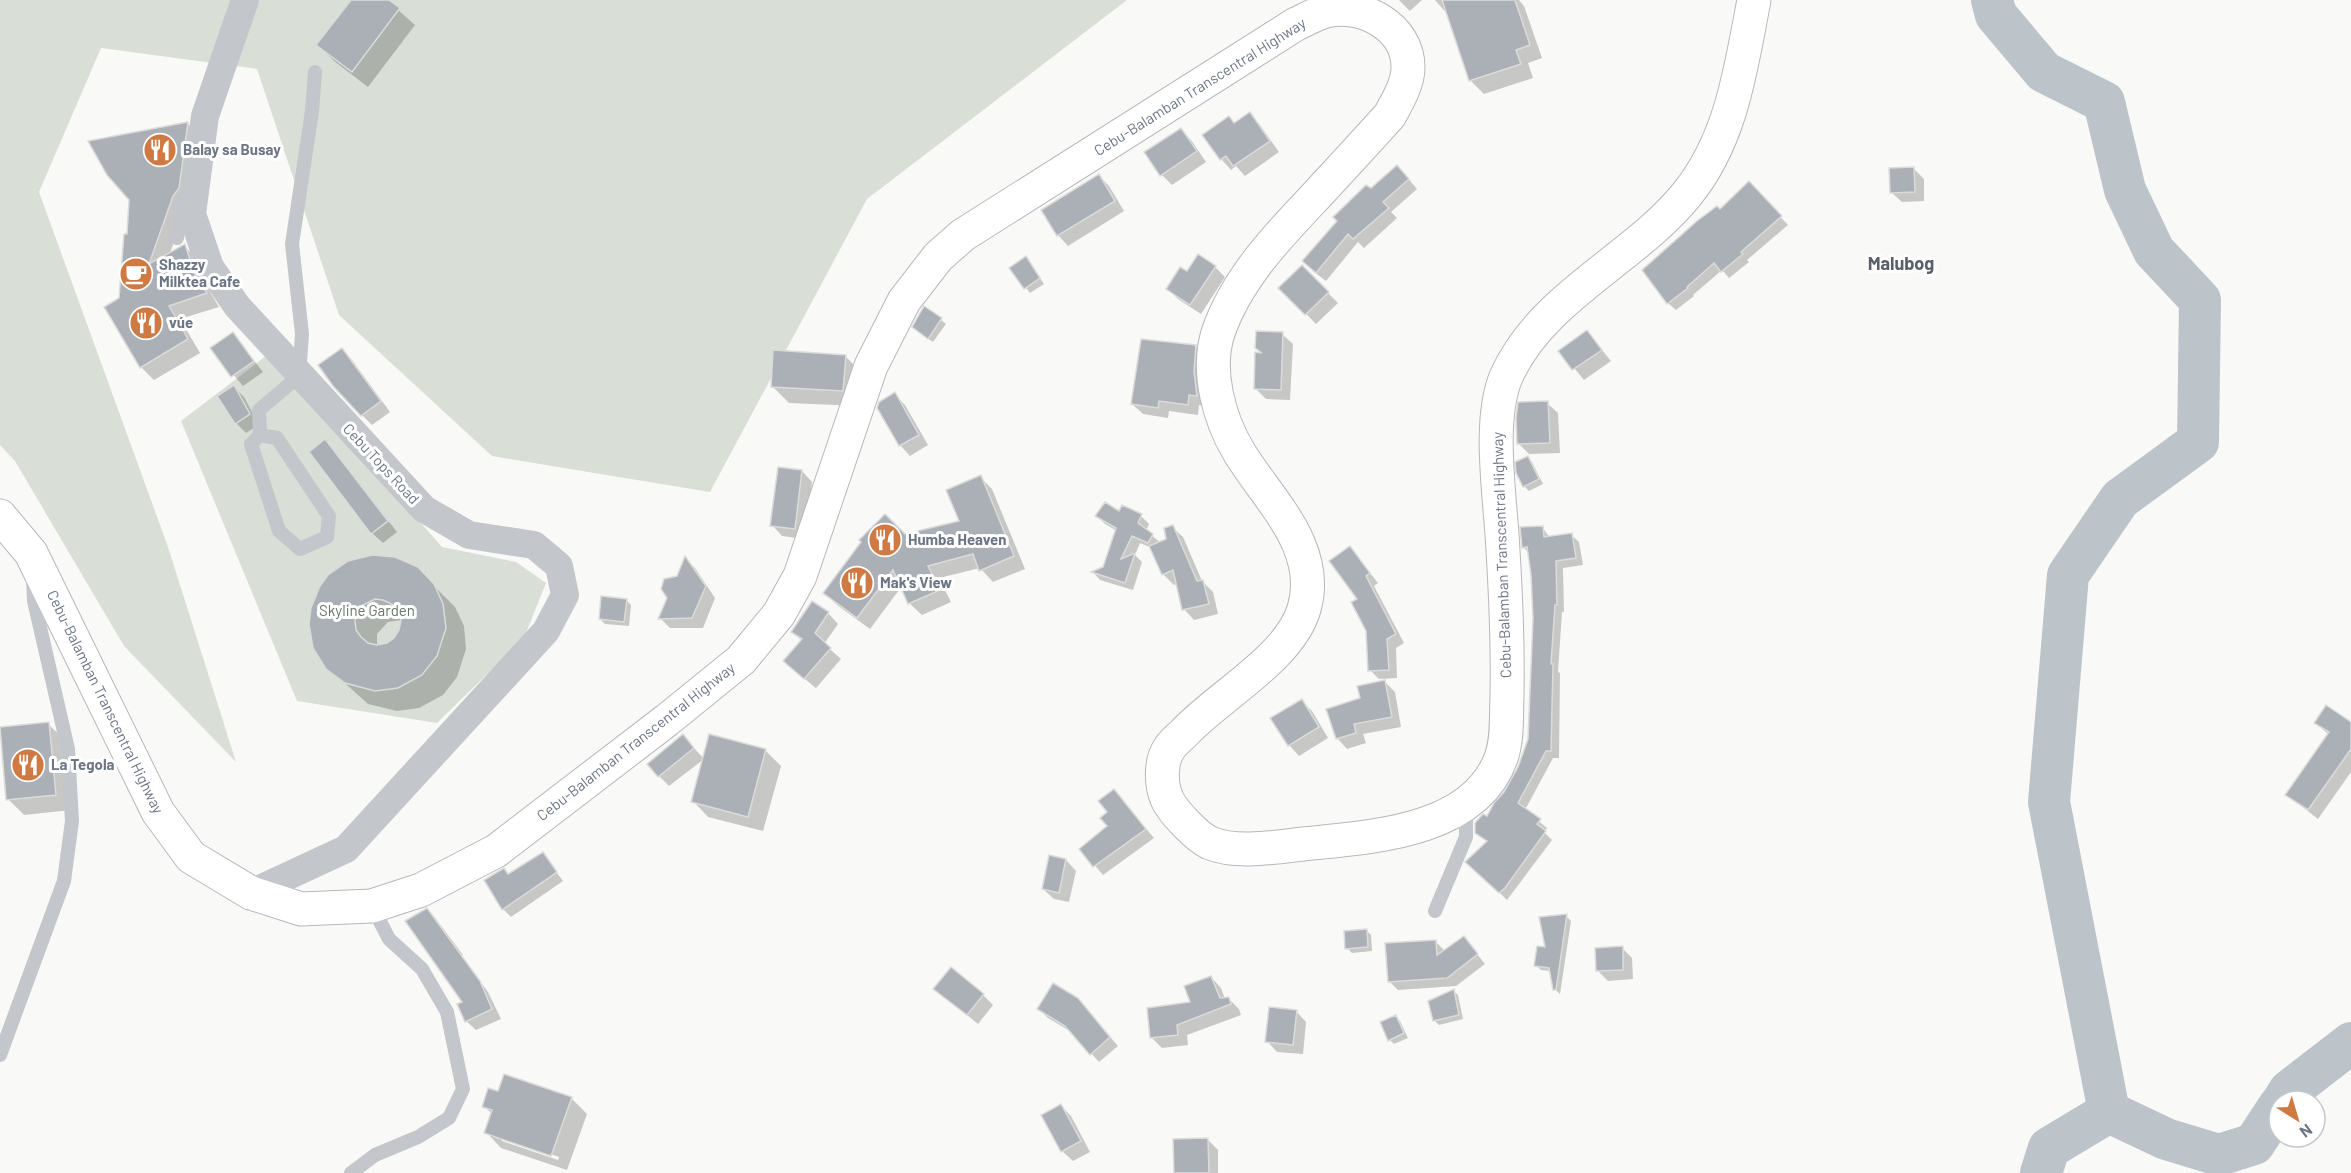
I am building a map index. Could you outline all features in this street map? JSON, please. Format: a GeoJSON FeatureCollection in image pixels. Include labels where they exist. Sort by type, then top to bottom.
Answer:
{"type":"FeatureCollection","features":[{"type":"Feature","properties":{"kind":"main road","name":"Cebu-Balamban Transcentral Highway"},"geometry":{"type":"LineString","coordinates":[[0,516],[32,554],[158,812],[191,856],[251,893],[301,909],[372,906],[421,890],[496,851],[658,727],[741,660],[779,614],[800,576],[871,366],[904,301],[938,257],[963,235],[1296,24],[1326,11],[1351,9],[1368,13],[1394,32],[1404,48],[1408,67],[1403,91],[1390,115],[1267,249],[1230,305],[1216,338],[1213,367],[1218,402],[1237,449],[1301,546],[1308,572],[1305,607],[1291,637],[1269,659],[1191,724],[1167,751],[1163,765],[1163,785],[1167,801],[1196,832],[1210,842],[1236,847],[1265,848],[1385,836],[1415,828],[1466,804],[1477,794],[1501,759],[1506,737],[1508,653],[1496,451],[1500,400],[1505,379],[1524,344],[1559,308],[1662,221],[1689,192],[1713,152],[1736,96],[1754,0]]}},
{"type":"Feature","properties":{"kind":"street","name":"Cebu Tops Road"},"geometry":{"type":"LineString","coordinates":[[245,0],[206,116],[184,210],[210,267],[237,306],[424,510],[469,535],[534,545],[559,566],[565,595],[546,631],[346,849],[251,893]]}},
{"type":"Feature","properties":{"kind":"lane"},"geometry":{"type":"LineString","coordinates":[[260,435],[277,438],[330,516],[327,537],[300,549],[279,531],[251,444],[260,435],[259,410],[299,376],[302,334],[292,244],[312,111],[315,72]]}},
{"type":"Feature","properties":{"kind":"lane"},"geometry":{"type":"LineString","coordinates":[[177,238],[184,210]]}},
{"type":"Feature","properties":{"kind":"lane"},"geometry":{"type":"LineString","coordinates":[[0,1054],[64,880],[72,821],[68,749],[34,601],[32,554]]}},
{"type":"Feature","properties":{"kind":"lane"},"geometry":{"type":"LineString","coordinates":[[1435,911],[1466,837],[1466,804]]}},
{"type":"Feature","properties":{"kind":"lane"},"geometry":{"type":"LineString","coordinates":[[351,1173],[375,1155],[418,1137],[448,1118],[463,1089],[447,1012],[422,969],[389,939],[372,906]]}},
{"type":"Feature","properties":{"kind":"green space"},"geometry":{"type":"Polygon","coordinates":[[[0,0],[1127,0],[867,199],[710,492],[492,456],[339,315],[257,69],[101,48],[39,192],[168,547],[236,762],[124,646],[15,461],[0,445],[0,0]]]}},
{"type":"Feature","properties":{"kind":"green space","name":"Skyline Garden"},"geometry":{"type":"Polygon","coordinates":[[[270,353],[442,547],[516,562],[546,583],[524,638],[437,723],[297,701],[181,421],[270,353]]]}},
{"type":"Feature","properties":{"kind":"building"},"geometry":{"type":"Polygon","coordinates":[[[351,0],[389,0],[400,8],[352,72],[316,45],[351,0]]]}},
{"type":"Feature","properties":{"kind":"building"},"geometry":{"type":"Polygon","coordinates":[[[1442,0],[1515,0],[1530,45],[1516,50],[1521,64],[1469,81],[1442,0]]]}},
{"type":"Feature","properties":{"kind":"building"},"geometry":{"type":"Polygon","coordinates":[[[1250,112],[1270,141],[1233,166],[1226,156],[1220,160],[1202,135],[1229,116],[1234,123],[1250,112]]]}},
{"type":"Feature","properties":{"kind":"building"},"geometry":{"type":"Polygon","coordinates":[[[188,122],[179,188],[173,196],[149,264],[185,244],[194,273],[207,293],[169,306],[188,339],[140,368],[104,307],[119,298],[129,200],[107,175],[88,141],[188,122]]]}},
{"type":"Feature","properties":{"kind":"building"},"geometry":{"type":"Polygon","coordinates":[[[1181,128],[1197,151],[1160,176],[1144,152],[1181,128]]]}},
{"type":"Feature","properties":{"kind":"building"},"geometry":{"type":"Polygon","coordinates":[[[1397,165],[1409,179],[1383,202],[1389,208],[1353,239],[1348,234],[1316,273],[1302,261],[1337,221],[1333,217],[1366,185],[1371,188],[1397,165]]]}},
{"type":"Feature","properties":{"kind":"building"},"geometry":{"type":"Polygon","coordinates":[[[1914,167],[1915,192],[1890,193],[1889,168],[1914,167]]]}},
{"type":"Feature","properties":{"kind":"building"},"geometry":{"type":"Polygon","coordinates":[[[1099,174],[1115,201],[1057,236],[1041,210],[1099,174]]]}},
{"type":"Feature","properties":{"kind":"building"},"geometry":{"type":"Polygon","coordinates":[[[1749,181],[1782,216],[1721,272],[1714,263],[1667,304],[1642,270],[1697,221],[1717,206],[1720,209],[1749,181]]]}},
{"type":"Feature","properties":{"kind":"building"},"geometry":{"type":"Polygon","coordinates":[[[1198,254],[1216,266],[1190,305],[1166,289],[1180,267],[1187,271],[1198,254]]]}},
{"type":"Feature","properties":{"kind":"building"},"geometry":{"type":"Polygon","coordinates":[[[1026,256],[1040,278],[1024,289],[1009,268],[1026,256]]]}},
{"type":"Feature","properties":{"kind":"building"},"geometry":{"type":"Polygon","coordinates":[[[1302,265],[1329,292],[1305,315],[1278,288],[1302,265]]]}},
{"type":"Feature","properties":{"kind":"building"},"geometry":{"type":"Polygon","coordinates":[[[924,306],[942,318],[928,339],[912,327],[924,306]]]}},
{"type":"Feature","properties":{"kind":"building"},"geometry":{"type":"Polygon","coordinates":[[[1587,330],[1602,350],[1572,370],[1558,351],[1587,330]]]}},
{"type":"Feature","properties":{"kind":"building"},"geometry":{"type":"Polygon","coordinates":[[[1256,331],[1283,332],[1281,390],[1254,389],[1255,352],[1262,353],[1255,348],[1256,331]]]}},
{"type":"Feature","properties":{"kind":"building"},"geometry":{"type":"Polygon","coordinates":[[[233,332],[254,361],[231,377],[210,348],[233,332]]]}},
{"type":"Feature","properties":{"kind":"building"},"geometry":{"type":"Polygon","coordinates":[[[1141,339],[1196,345],[1194,372],[1197,396],[1189,395],[1188,405],[1159,401],[1158,408],[1131,404],[1141,339]]]}},
{"type":"Feature","properties":{"kind":"building"},"geometry":{"type":"Polygon","coordinates":[[[342,348],[381,401],[361,416],[333,386],[318,365],[342,348]]]}},
{"type":"Feature","properties":{"kind":"building"},"geometry":{"type":"Polygon","coordinates":[[[773,350],[846,355],[843,391],[771,387],[773,350]]]}},
{"type":"Feature","properties":{"kind":"building"},"geometry":{"type":"Polygon","coordinates":[[[234,385],[250,414],[235,424],[217,396],[234,385]]]}},
{"type":"Feature","properties":{"kind":"building"},"geometry":{"type":"Polygon","coordinates":[[[895,392],[919,435],[899,446],[877,408],[879,402],[895,392]]]}},
{"type":"Feature","properties":{"kind":"building"},"geometry":{"type":"Polygon","coordinates":[[[1548,401],[1550,443],[1517,444],[1518,402],[1548,401]]]}},
{"type":"Feature","properties":{"kind":"building"},"geometry":{"type":"Polygon","coordinates":[[[325,439],[388,521],[371,534],[309,452],[325,439]]]}},
{"type":"Feature","properties":{"kind":"building"},"geometry":{"type":"Polygon","coordinates":[[[1528,456],[1539,479],[1523,487],[1516,473],[1515,462],[1528,456]]]}},
{"type":"Feature","properties":{"kind":"building"},"geometry":{"type":"Polygon","coordinates":[[[778,467],[802,470],[795,529],[770,526],[778,467]]]}},
{"type":"Feature","properties":{"kind":"building"},"geometry":{"type":"Polygon","coordinates":[[[981,475],[1014,556],[979,571],[973,554],[928,566],[940,590],[908,604],[893,570],[857,618],[823,593],[861,542],[859,540],[885,514],[905,534],[959,521],[946,490],[981,475]]]}},
{"type":"Feature","properties":{"kind":"building"},"geometry":{"type":"Polygon","coordinates":[[[1105,502],[1119,511],[1122,505],[1142,514],[1138,523],[1153,534],[1148,543],[1132,536],[1121,559],[1135,553],[1125,583],[1091,572],[1103,567],[1116,528],[1095,516],[1105,502]]]}},
{"type":"Feature","properties":{"kind":"building"},"geometry":{"type":"Polygon","coordinates":[[[1173,525],[1197,581],[1203,580],[1209,604],[1182,610],[1173,570],[1162,575],[1149,546],[1166,539],[1164,528],[1173,525]]]}},
{"type":"Feature","properties":{"kind":"building"},"geometry":{"type":"Polygon","coordinates":[[[1543,526],[1544,537],[1572,533],[1576,558],[1556,561],[1557,605],[1555,605],[1551,664],[1553,664],[1551,751],[1546,751],[1518,803],[1541,819],[1537,824],[1546,831],[1499,893],[1465,862],[1487,841],[1475,833],[1475,823],[1483,814],[1487,816],[1494,803],[1504,792],[1518,767],[1528,739],[1533,618],[1527,547],[1522,548],[1520,527],[1543,526]]]}},
{"type":"Feature","properties":{"kind":"building"},"geometry":{"type":"Polygon","coordinates":[[[1350,546],[1370,573],[1366,576],[1396,634],[1387,639],[1389,670],[1368,671],[1366,631],[1351,602],[1357,599],[1329,561],[1350,546]]]}},
{"type":"Feature","properties":{"kind":"building"},"geometry":{"type":"Polygon","coordinates":[[[372,555],[395,557],[418,567],[434,584],[443,604],[446,628],[437,656],[422,675],[398,688],[375,691],[345,683],[326,669],[313,648],[309,624],[311,608],[320,586],[328,575],[348,561],[372,555]],[[375,599],[361,606],[357,613],[356,630],[368,643],[377,645],[387,643],[399,630],[401,620],[398,611],[392,604],[375,599]]]}},
{"type":"Feature","properties":{"kind":"building"},"geometry":{"type":"Polygon","coordinates":[[[685,556],[706,586],[692,618],[658,619],[667,598],[661,589],[664,579],[677,576],[685,556]]]}},
{"type":"Feature","properties":{"kind":"building"},"geometry":{"type":"Polygon","coordinates":[[[601,596],[627,599],[624,622],[599,619],[601,596]]]}},
{"type":"Feature","properties":{"kind":"building"},"geometry":{"type":"Polygon","coordinates":[[[812,601],[829,612],[815,633],[831,648],[804,679],[783,661],[802,639],[791,632],[812,601]]]}},
{"type":"Feature","properties":{"kind":"building"},"geometry":{"type":"Polygon","coordinates":[[[1385,680],[1392,717],[1354,724],[1356,733],[1336,739],[1326,709],[1360,698],[1357,686],[1385,680]]]}},
{"type":"Feature","properties":{"kind":"building"},"geometry":{"type":"Polygon","coordinates":[[[1302,699],[1319,727],[1288,746],[1270,718],[1302,699]]]}},
{"type":"Feature","properties":{"kind":"building"},"geometry":{"type":"Polygon","coordinates":[[[2326,705],[2351,722],[2351,749],[2308,810],[2285,795],[2329,732],[2314,723],[2326,705]]]}},
{"type":"Feature","properties":{"kind":"building","name":"La Tegola"},"geometry":{"type":"Polygon","coordinates":[[[49,722],[56,795],[6,800],[0,727],[49,722]]]}},
{"type":"Feature","properties":{"kind":"building"},"geometry":{"type":"Polygon","coordinates":[[[683,734],[694,748],[658,777],[647,764],[683,734]]]}},
{"type":"Feature","properties":{"kind":"building"},"geometry":{"type":"Polygon","coordinates":[[[709,734],[766,749],[748,817],[691,802],[709,734]]]}},
{"type":"Feature","properties":{"kind":"building"},"geometry":{"type":"Polygon","coordinates":[[[1114,789],[1146,829],[1093,867],[1079,849],[1107,826],[1100,818],[1107,812],[1098,801],[1114,789]]]}},
{"type":"Feature","properties":{"kind":"building"},"geometry":{"type":"Polygon","coordinates":[[[543,852],[557,872],[502,910],[484,880],[504,868],[508,874],[543,852]]]}},
{"type":"Feature","properties":{"kind":"building"},"geometry":{"type":"Polygon","coordinates":[[[1049,855],[1066,859],[1059,893],[1042,889],[1049,855]]]}},
{"type":"Feature","properties":{"kind":"building"},"geometry":{"type":"Polygon","coordinates":[[[427,908],[480,981],[492,1009],[465,1022],[457,1004],[462,1002],[405,921],[427,908]]]}},
{"type":"Feature","properties":{"kind":"building"},"geometry":{"type":"Polygon","coordinates":[[[1567,914],[1556,990],[1553,990],[1549,968],[1534,966],[1537,946],[1545,947],[1539,917],[1567,914]]]}},
{"type":"Feature","properties":{"kind":"building"},"geometry":{"type":"Polygon","coordinates":[[[1367,929],[1368,947],[1345,949],[1344,931],[1367,929]]]}},
{"type":"Feature","properties":{"kind":"building"},"geometry":{"type":"Polygon","coordinates":[[[1464,936],[1478,954],[1447,978],[1388,982],[1385,943],[1436,940],[1437,955],[1464,936]]]}},
{"type":"Feature","properties":{"kind":"building"},"geometry":{"type":"Polygon","coordinates":[[[1623,946],[1623,970],[1596,971],[1595,948],[1623,946]]]}},
{"type":"Feature","properties":{"kind":"building"},"geometry":{"type":"Polygon","coordinates":[[[951,967],[984,994],[967,1015],[933,989],[951,967]]]}},
{"type":"Feature","properties":{"kind":"building"},"geometry":{"type":"Polygon","coordinates":[[[1211,976],[1220,998],[1229,997],[1231,1004],[1177,1025],[1178,1035],[1150,1038],[1147,1008],[1190,1002],[1184,986],[1211,976]]]}},
{"type":"Feature","properties":{"kind":"building"},"geometry":{"type":"Polygon","coordinates":[[[1053,983],[1078,998],[1110,1037],[1090,1055],[1065,1026],[1037,1009],[1053,983]]]}},
{"type":"Feature","properties":{"kind":"building"},"geometry":{"type":"Polygon","coordinates":[[[1454,989],[1459,1015],[1433,1021],[1428,1001],[1454,989]]]}},
{"type":"Feature","properties":{"kind":"building"},"geometry":{"type":"Polygon","coordinates":[[[1269,1007],[1297,1010],[1293,1045],[1265,1042],[1269,1007]]]}},
{"type":"Feature","properties":{"kind":"building"},"geometry":{"type":"Polygon","coordinates":[[[1396,1015],[1404,1033],[1388,1041],[1380,1022],[1396,1015]]]}},
{"type":"Feature","properties":{"kind":"building"},"geometry":{"type":"Polygon","coordinates":[[[504,1074],[572,1097],[551,1156],[484,1133],[492,1110],[482,1107],[488,1088],[498,1091],[504,1074]]]}},
{"type":"Feature","properties":{"kind":"building"},"geometry":{"type":"Polygon","coordinates":[[[1061,1104],[1081,1141],[1061,1152],[1041,1115],[1061,1104]]]}},
{"type":"Feature","properties":{"kind":"building"},"geometry":{"type":"Polygon","coordinates":[[[1208,1138],[1209,1173],[1174,1173],[1173,1139],[1208,1138]]]}},
{"type":"Feature","properties":{"kind":"waterway"},"geometry":{"type":"LineString","coordinates":[[1992,0],[1996,15],[2044,72],[2104,102],[2125,190],[2154,251],[2200,300],[2198,442],[2120,499],[2068,575],[2049,802],[2109,1112]]}},
{"type":"Feature","properties":{"kind":"waterway"},"geometry":{"type":"LineString","coordinates":[[2292,1089],[2351,1043]]}},
{"type":"Feature","properties":{"kind":"waterway"},"geometry":{"type":"LineString","coordinates":[[2041,1173],[2049,1148],[2109,1112],[2166,1139],[2219,1155],[2254,1144],[2267,1124]]}},
{"type":"Feature","properties":{"kind":"place","name":"Balay sa Busay"},"geometry":{"type":"Point","coordinates":[160,150]}},
{"type":"Feature","properties":{"kind":"place","name":"Shazzy Milktea Cafe"},"geometry":{"type":"Point","coordinates":[136,274]}},
{"type":"Feature","properties":{"kind":"place","name":"vúe"},"geometry":{"type":"Point","coordinates":[146,323]}},
{"type":"Feature","properties":{"kind":"place","name":"Humba Heaven"},"geometry":{"type":"Point","coordinates":[885,540]}},
{"type":"Feature","properties":{"kind":"place","name":"Mak's View"},"geometry":{"type":"Point","coordinates":[857,583]}},
{"type":"Feature","properties":{"kind":"place","name":"La Tegola"},"geometry":{"type":"Point","coordinates":[28,765]}},
{"type":"Feature","properties":{"kind":"district","name":"Malubog"},"geometry":{"type":"Point","coordinates":[1901,264]}}]}
